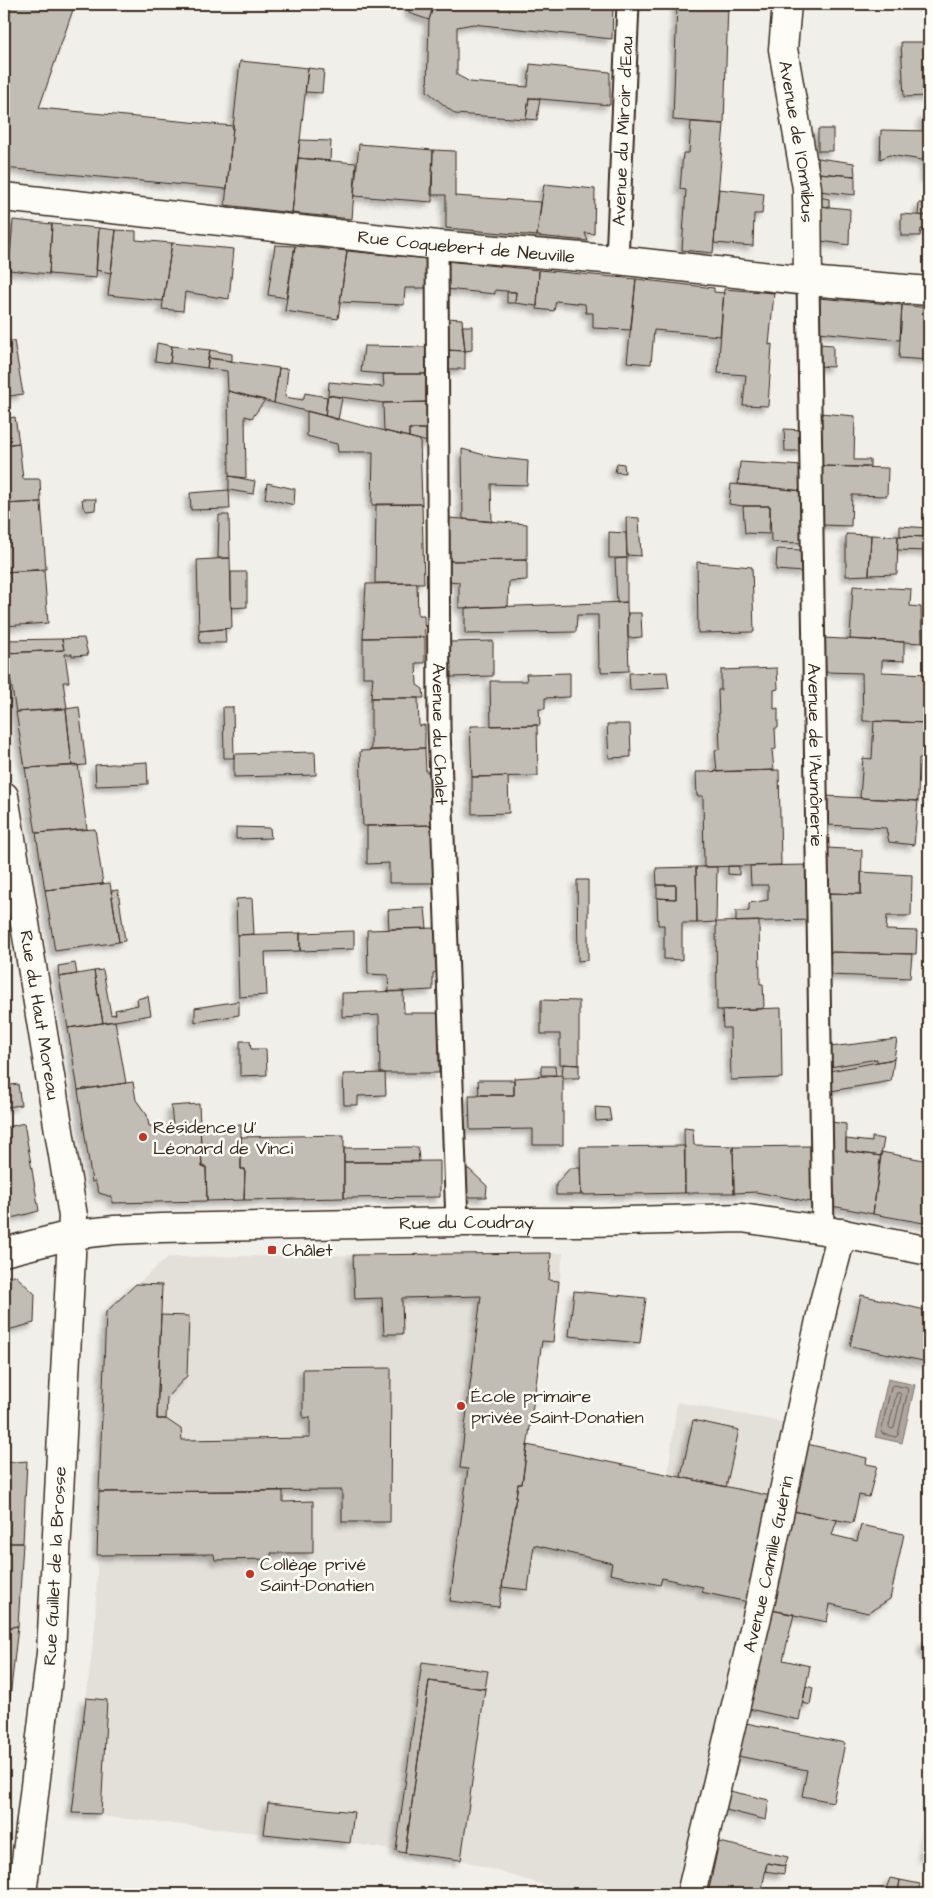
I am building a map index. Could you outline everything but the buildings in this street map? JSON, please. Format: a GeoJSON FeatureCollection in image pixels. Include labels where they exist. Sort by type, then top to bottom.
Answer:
{"type":"FeatureCollection","features":[{"type":"Feature","properties":{"kind":"street","name":"Avenue de l'Omnibus"},"geometry":{"type":"LineString","coordinates":[[787,4],[783,49],[807,188],[808,281]]}},
{"type":"Feature","properties":{"kind":"street","name":"Rue Coquebert de Neuville"},"geometry":{"type":"LineString","coordinates":[[4,197],[437,245],[617,260],[808,281],[929,291]]}},
{"type":"Feature","properties":{"kind":"street","name":"Rue du Haut Moreau"},"geometry":{"type":"LineString","coordinates":[[4,796],[58,1114],[73,1216],[72,1235]]}},
{"type":"Feature","properties":{"kind":"street","name":"Rue du Coudray"},"geometry":{"type":"LineString","coordinates":[[4,1252],[72,1235],[115,1230],[742,1218],[832,1231],[929,1251]]}},
{"type":"Feature","properties":{"kind":"street","name":"Avenue Camille Guérin"},"geometry":{"type":"LineString","coordinates":[[691,1894],[760,1600],[823,1306],[832,1231]]}},
{"type":"Feature","properties":{"kind":"street","name":"Rue Guillet de la Brosse"},"geometry":{"type":"LineString","coordinates":[[22,1894],[51,1654],[72,1235]]}},
{"type":"Feature","properties":{"kind":"lane","name":"Avenue du Miroir d'Eau"},"geometry":{"type":"LineString","coordinates":[[617,260],[628,4]]}},
{"type":"Feature","properties":{"kind":"lane","name":"Avenue du Chalet"},"geometry":{"type":"LineString","coordinates":[[437,245],[439,728],[457,1222]]}},
{"type":"Feature","properties":{"kind":"lane","name":"Avenue de l'Aumônerie"},"geometry":{"type":"LineString","coordinates":[[808,281],[832,1231]]}},
{"type":"Feature","properties":{"kind":"shaded area","name":"Collège privé Saint-Donatien"},"geometry":{"type":"Polygon","coordinates":[[[563,1253],[553,1342],[542,1341],[527,1445],[668,1474],[677,1402],[787,1423],[684,1894],[573,1894],[461,1860],[350,1843],[72,1813],[95,1626],[106,1312],[168,1257],[563,1253]]]}},
{"type":"Feature","properties":{"kind":"water"},"geometry":{"type":"Polygon","coordinates":[[[888,1379],[915,1385],[902,1443],[875,1437],[888,1379]]]}},
{"type":"Feature","properties":{"kind":"place","name":"Résidence U' Léonard de Vinci"},"geometry":{"type":"Point","coordinates":[143,1137]}},
{"type":"Feature","properties":{"kind":"place","name":"Châlet"},"geometry":{"type":"Point","coordinates":[272,1250]}},
{"type":"Feature","properties":{"kind":"place","name":"École primaire privée Saint-Donatien"},"geometry":{"type":"Point","coordinates":[461,1406]}},
{"type":"Feature","properties":{"kind":"place","name":"Collège privé Saint-Donatien"},"geometry":{"type":"Point","coordinates":[250,1574]}}]}
